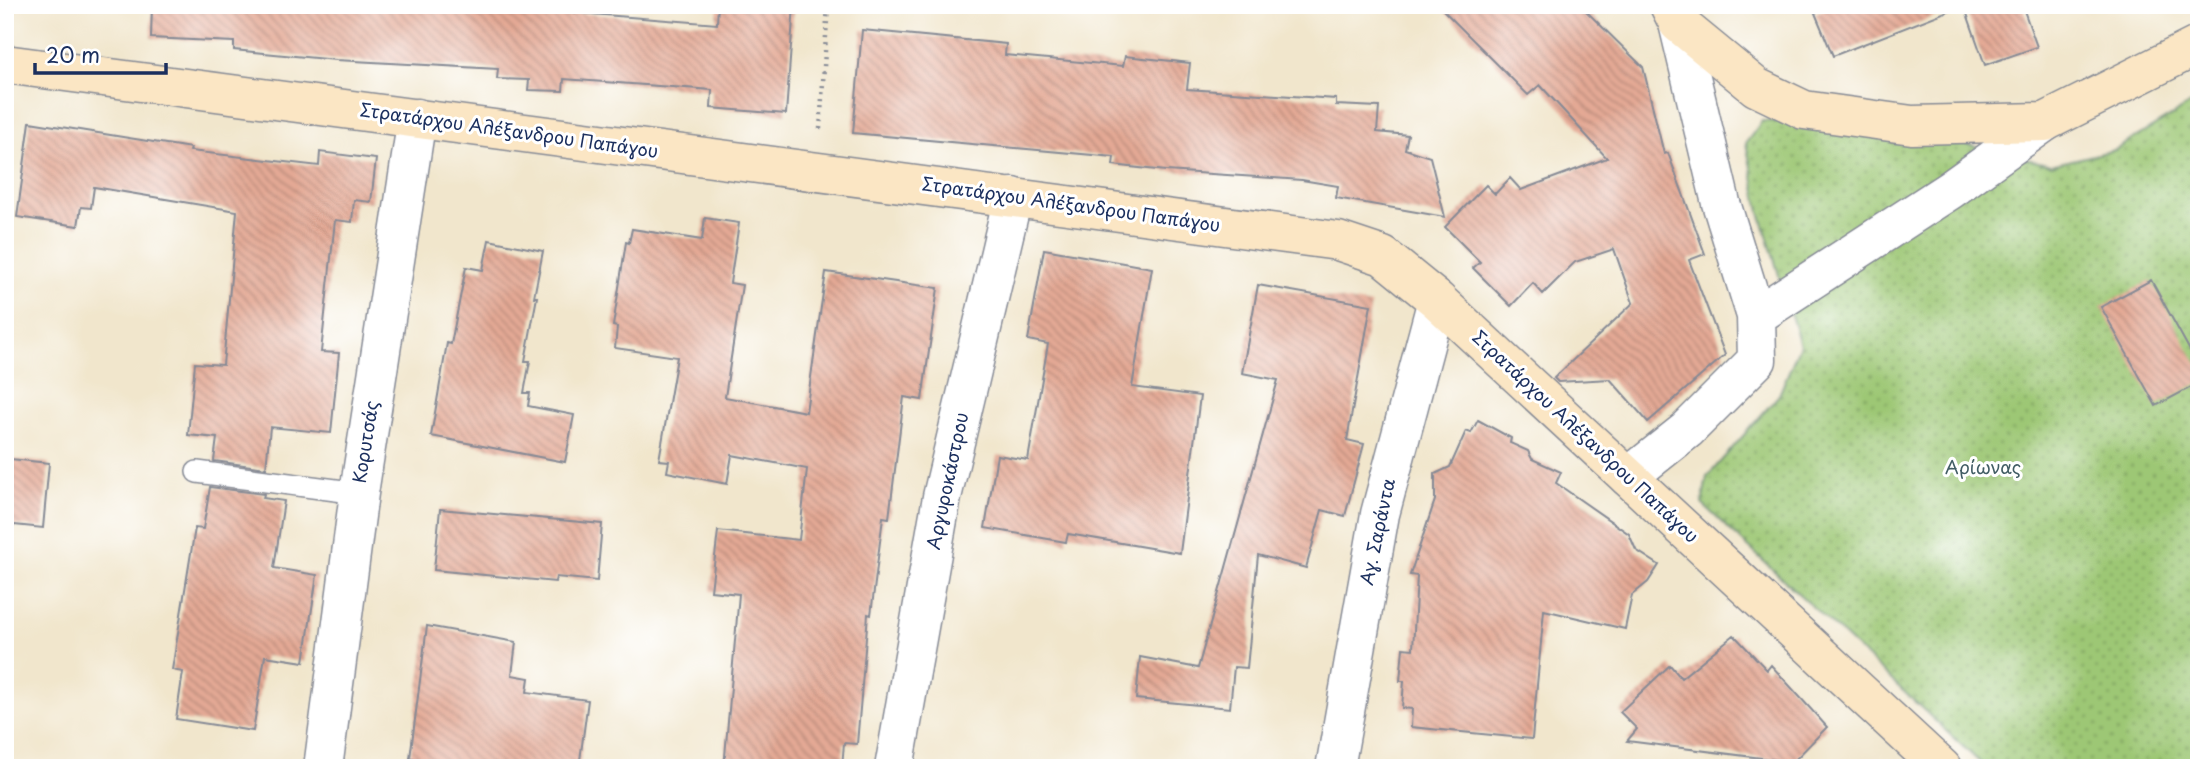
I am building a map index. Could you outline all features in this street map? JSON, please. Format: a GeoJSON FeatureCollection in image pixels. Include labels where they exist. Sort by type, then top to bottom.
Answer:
{"type":"FeatureCollection","features":[{"type":"Feature","properties":{"kind":"street"},"geometry":{"type":"LineString","coordinates":[[1673,14],[1756,87],[1804,110],[1912,125],[2045,122]]}},
{"type":"Feature","properties":{"kind":"street"},"geometry":{"type":"LineString","coordinates":[[1628,477],[1687,430],[1757,360],[1756,316],[1721,203],[1673,14]]}},
{"type":"Feature","properties":{"kind":"street"},"geometry":{"type":"LineString","coordinates":[[1756,316],[1950,190],[2045,122],[2199,44]]}},
{"type":"Feature","properties":{"kind":"street","name":"Στρατάρχου Αλέξανδρου Παπάγου"},"geometry":{"type":"LineString","coordinates":[[5,64],[1338,241],[1383,257],[1437,300],[1942,768]]}},
{"type":"Feature","properties":{"kind":"street","name":"Κορυτσάς"},"geometry":{"type":"LineString","coordinates":[[323,768],[359,493],[417,118]]}},
{"type":"Feature","properties":{"kind":"street","name":"Αργυροκάστρου"},"geometry":{"type":"LineString","coordinates":[[894,768],[942,497],[1013,197]]}},
{"type":"Feature","properties":{"kind":"street","name":"Αγ. Σαράντα"},"geometry":{"type":"LineString","coordinates":[[1335,768],[1380,514],[1437,300]]}},
{"type":"Feature","properties":{"kind":"lane"},"geometry":{"type":"LineString","coordinates":[[197,472],[359,493]]}},
{"type":"Feature","properties":{"kind":"path"},"geometry":{"type":"LineString","coordinates":[[817,172],[828,5]]}},
{"type":"Feature","properties":{"kind":"green space","name":"Αρίωνας"},"geometry":{"type":"Polygon","coordinates":[[[2199,99],[2199,768],[1986,768],[1702,504],[1707,477],[1779,395],[1800,345],[1760,212],[1746,143],[1762,121],[1805,122],[1959,143],[2051,165],[2115,150],[2199,99]]]}},
{"type":"Feature","properties":{"kind":"building"},"geometry":{"type":"Polygon","coordinates":[[[152,5],[567,5],[567,12],[717,24],[718,5],[794,5],[786,114],[711,108],[712,90],[564,79],[563,91],[528,90],[529,80],[497,79],[498,69],[336,60],[234,50],[234,42],[151,38],[152,5]]]}},
{"type":"Feature","properties":{"kind":"building"},"geometry":{"type":"Polygon","coordinates":[[[1438,5],[1580,5],[1643,67],[1664,154],[1668,153],[1705,254],[1689,260],[1725,355],[1648,422],[1610,379],[1558,382],[1554,378],[1633,303],[1614,249],[1575,262],[1543,294],[1533,283],[1511,306],[1473,268],[1480,262],[1445,227],[1486,185],[1495,194],[1510,178],[1521,190],[1607,158],[1540,85],[1528,95],[1438,5]]]}},
{"type":"Feature","properties":{"kind":"building"},"geometry":{"type":"Polygon","coordinates":[[[1834,5],[1955,5],[1956,8],[1833,56],[1815,13],[1834,5]]]}},
{"type":"Feature","properties":{"kind":"building"},"geometry":{"type":"Polygon","coordinates":[[[1964,5],[2022,5],[2037,47],[1985,65],[1964,5]]]}},
{"type":"Feature","properties":{"kind":"building"},"geometry":{"type":"Polygon","coordinates":[[[862,30],[1006,44],[1005,55],[1123,66],[1125,56],[1190,63],[1187,89],[1336,99],[1336,105],[1379,107],[1377,132],[1408,135],[1405,149],[1430,157],[1445,217],[1336,198],[1338,186],[1302,180],[1166,171],[1113,165],[1114,157],[853,133],[862,30]]]}},
{"type":"Feature","properties":{"kind":"building"},"geometry":{"type":"Polygon","coordinates":[[[30,122],[191,148],[190,151],[319,166],[320,152],[376,159],[371,202],[354,200],[352,222],[335,220],[321,352],[339,353],[331,433],[270,427],[266,468],[214,461],[217,438],[188,435],[195,363],[223,365],[237,211],[94,187],[91,208],[81,207],[78,226],[17,217],[30,122]]]}},
{"type":"Feature","properties":{"kind":"building"},"geometry":{"type":"Polygon","coordinates":[[[705,218],[739,223],[730,283],[742,285],[725,397],[806,412],[826,272],[938,288],[922,400],[904,397],[889,518],[883,517],[871,615],[868,614],[857,744],[844,743],[842,768],[724,768],[739,594],[711,591],[718,531],[799,540],[807,469],[732,455],[727,484],[667,472],[669,461],[659,460],[677,357],[615,348],[617,327],[613,326],[626,242],[629,243],[632,229],[702,240],[705,218]]]}},
{"type":"Feature","properties":{"kind":"building"},"geometry":{"type":"Polygon","coordinates":[[[489,240],[543,251],[525,361],[530,361],[524,393],[530,393],[528,406],[574,415],[565,462],[431,436],[447,343],[451,344],[466,267],[483,270],[489,240]]]}},
{"type":"Feature","properties":{"kind":"building"},"geometry":{"type":"Polygon","coordinates":[[[1044,249],[1152,268],[1132,387],[1200,396],[1180,553],[1068,534],[1066,542],[985,528],[997,455],[1028,460],[1048,344],[1028,340],[1044,249]]]}},
{"type":"Feature","properties":{"kind":"building"},"geometry":{"type":"Polygon","coordinates":[[[2151,280],[2199,367],[2199,383],[2156,406],[2101,307],[2151,280]]]}},
{"type":"Feature","properties":{"kind":"building"},"geometry":{"type":"Polygon","coordinates":[[[1258,285],[1371,305],[1347,440],[1364,444],[1345,516],[1322,510],[1306,568],[1258,555],[1247,668],[1234,667],[1230,708],[1136,699],[1140,657],[1198,668],[1278,380],[1242,373],[1258,285]]]}},
{"type":"Feature","properties":{"kind":"building"},"geometry":{"type":"Polygon","coordinates":[[[1478,420],[1511,438],[1510,443],[1528,451],[1532,459],[1561,472],[1556,483],[1629,534],[1636,550],[1659,565],[1648,582],[1632,595],[1625,629],[1544,610],[1532,739],[1411,727],[1412,709],[1402,708],[1404,681],[1400,681],[1403,648],[1413,649],[1417,576],[1410,575],[1435,500],[1435,474],[1450,467],[1466,431],[1471,433],[1478,420]]]}},
{"type":"Feature","properties":{"kind":"building"},"geometry":{"type":"Polygon","coordinates":[[[10,459],[49,463],[43,528],[5,524],[5,466],[9,467],[10,459]]]}},
{"type":"Feature","properties":{"kind":"building"},"geometry":{"type":"Polygon","coordinates":[[[210,487],[264,494],[263,498],[284,501],[274,568],[317,575],[304,662],[265,656],[253,731],[176,719],[183,672],[172,670],[195,528],[203,529],[210,487]]]}},
{"type":"Feature","properties":{"kind":"building"},"geometry":{"type":"Polygon","coordinates":[[[440,509],[602,524],[597,581],[556,577],[555,582],[434,570],[440,509]]]}},
{"type":"Feature","properties":{"kind":"building"},"geometry":{"type":"Polygon","coordinates":[[[427,626],[516,642],[512,675],[529,678],[527,692],[588,700],[579,768],[457,768],[458,765],[410,758],[427,626]]]}},
{"type":"Feature","properties":{"kind":"building"},"geometry":{"type":"Polygon","coordinates":[[[1734,635],[1767,670],[1771,665],[1827,727],[1793,762],[1627,741],[1637,729],[1620,712],[1670,665],[1681,678],[1734,635]]]}}]}
